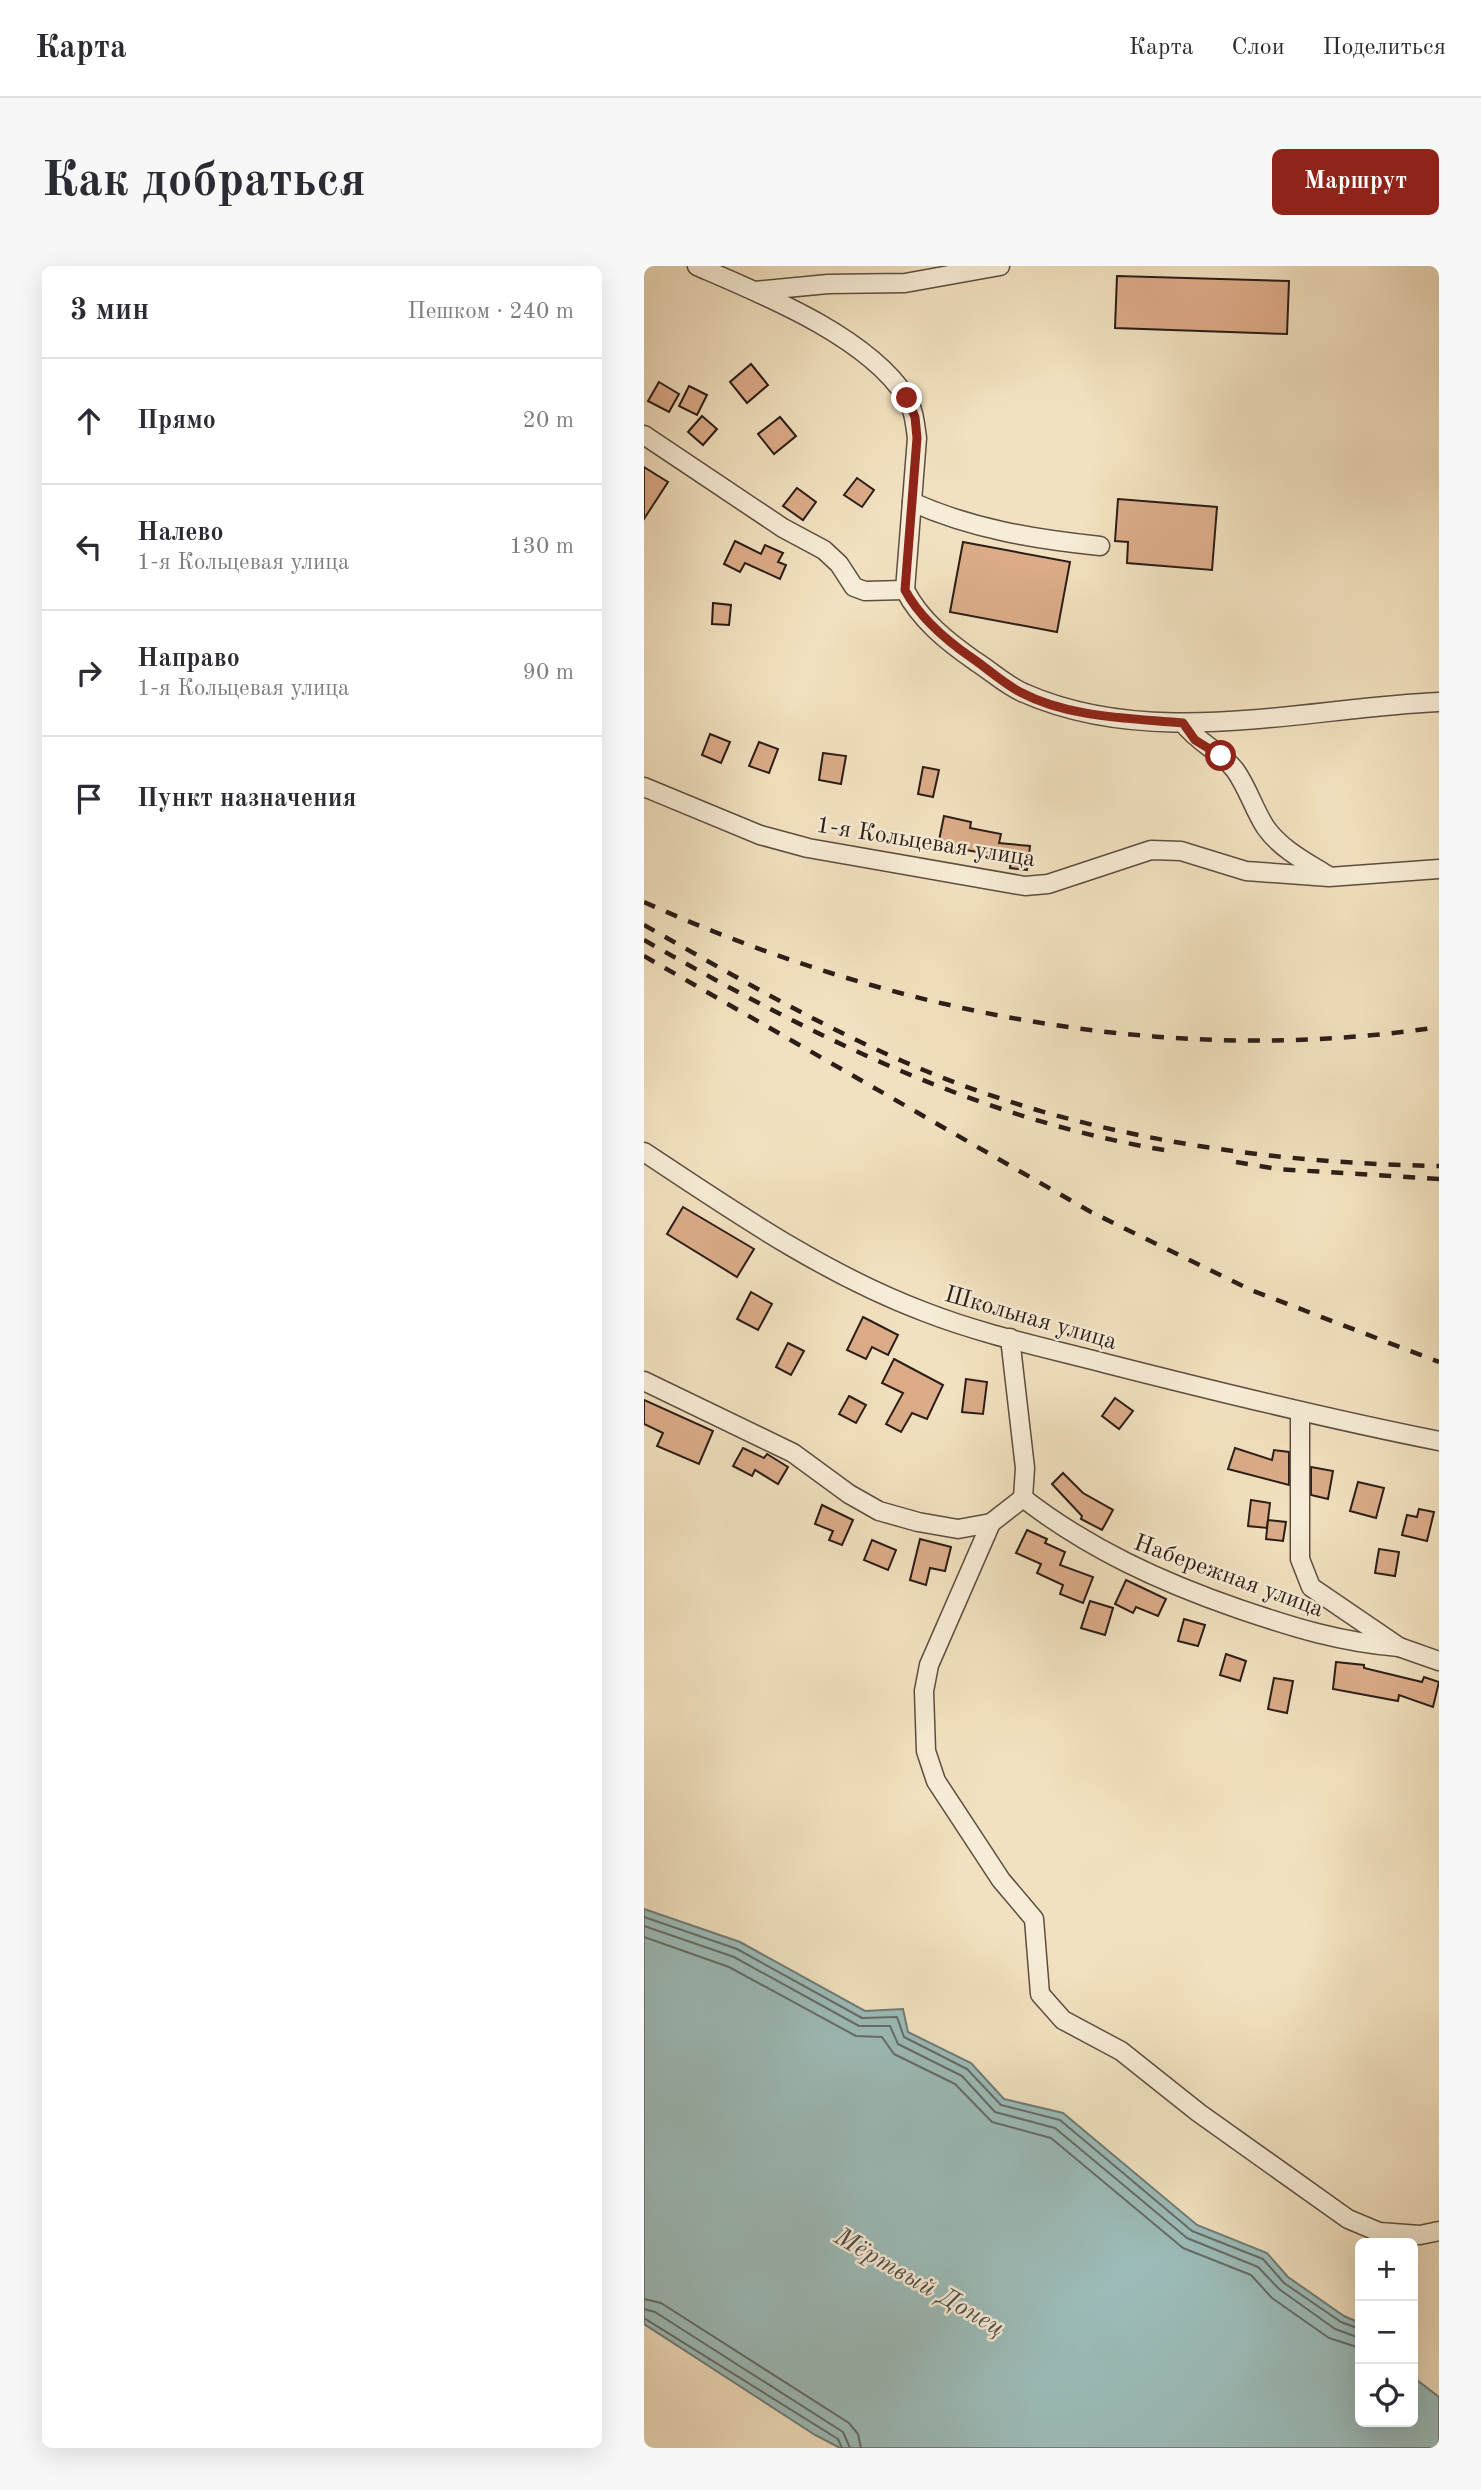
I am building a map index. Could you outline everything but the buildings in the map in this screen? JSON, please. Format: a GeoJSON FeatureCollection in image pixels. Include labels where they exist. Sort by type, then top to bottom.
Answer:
{"type":"FeatureCollection","features":[{"type":"Feature","properties":{"kind":"street"},"geometry":{"type":"LineString","coordinates":[[697,266],[755,291],[844,339],[874,360],[907,398],[915,417],[917,438],[905,590],[916,610],[959,650],[1020,692],[1053,705],[1088,714],[1183,723],[1439,702]]}},
{"type":"Feature","properties":{"kind":"street"},"geometry":{"type":"LineString","coordinates":[[755,291],[828,284],[905,283],[1000,266]]}},
{"type":"Feature","properties":{"kind":"street"},"geometry":{"type":"LineString","coordinates":[[644,435],[783,528],[824,550],[839,564],[854,587],[864,591],[905,590]]}},
{"type":"Feature","properties":{"kind":"street"},"geometry":{"type":"LineString","coordinates":[[912,502],[985,529],[1043,540],[1100,546]]}},
{"type":"Feature","properties":{"kind":"street"},"geometry":{"type":"LineString","coordinates":[[1183,723],[1195,740],[1221,756],[1235,770],[1266,827],[1279,842],[1329,877]]}},
{"type":"Feature","properties":{"kind":"street","name":"1-я Кольцевая улица"},"geometry":{"type":"LineString","coordinates":[[644,787],[760,835],[808,848],[1025,886],[1048,884],[1151,850],[1181,852],[1246,871],[1329,877],[1439,869]]}},
{"type":"Feature","properties":{"kind":"street","name":"Школьная улица"},"geometry":{"type":"LineString","coordinates":[[644,1152],[777,1238],[850,1278],[924,1312],[1010,1338],[1300,1414],[1439,1441]]}},
{"type":"Feature","properties":{"kind":"street"},"geometry":{"type":"LineString","coordinates":[[1010,1338],[1025,1468],[1023,1498],[992,1523],[929,1665],[924,1691],[926,1751],[936,1780],[1001,1880],[1034,1919],[1040,1994],[1063,2020],[1121,2051],[1199,2113],[1348,2219],[1379,2232],[1420,2235],[1439,2231]]}},
{"type":"Feature","properties":{"kind":"street"},"geometry":{"type":"LineString","coordinates":[[644,1381],[793,1453],[849,1494],[879,1511],[958,1529],[992,1523]]}},
{"type":"Feature","properties":{"kind":"street","name":"Набережная улица"},"geometry":{"type":"LineString","coordinates":[[1300,1414],[1300,1559],[1304,1574],[1311,1587],[1399,1647]]}},
{"type":"Feature","properties":{"kind":"street","name":"Набережная улица"},"geometry":{"type":"LineString","coordinates":[[1023,1498],[1063,1530],[1125,1564],[1187,1591],[1313,1634],[1351,1643],[1399,1647],[1439,1661]]}},
{"type":"Feature","properties":{"kind":"water","name":"Мёртвый Донец"},"geometry":{"type":"Polygon","coordinates":[[[644,1909],[740,1942],[865,2011],[903,2009],[908,2032],[971,2063],[1004,2099],[1063,2113],[1197,2225],[1267,2253],[1288,2277],[1355,2321],[1355,2427],[1418,2427],[1418,2381],[1439,2397],[1439,2448],[840,2448],[815,2435],[644,2324],[644,1909]]]}},
{"type":"Feature","properties":{"kind":"railway"},"geometry":{"type":"LineString","coordinates":[[644,902],[738,941],[834,974],[933,1001],[1032,1022],[1133,1035],[1235,1040],[1337,1038],[1439,1027]]}},
{"type":"Feature","properties":{"kind":"railway"},"geometry":{"type":"LineString","coordinates":[[644,925],[854,1039],[926,1071],[1050,1114],[1114,1130],[1243,1152],[1374,1164],[1439,1166]]}},
{"type":"Feature","properties":{"kind":"railway"},"geometry":{"type":"LineString","coordinates":[[644,940],[770,1009],[898,1070],[1030,1118],[1099,1137],[1170,1151]]}},
{"type":"Feature","properties":{"kind":"railway"},"geometry":{"type":"LineString","coordinates":[[644,956],[1091,1212],[1251,1290],[1439,1362]]}},
{"type":"Feature","properties":{"kind":"railway"},"geometry":{"type":"LineString","coordinates":[[1236,1162],[1277,1169],[1439,1179]]}},
{"type":"Feature","properties":{"kind":"route"},"geometry":{"type":"LineString","coordinates":[[907,398],[915,417],[917,438],[905,590],[916,610],[959,650],[1020,692],[1053,705],[1088,714],[1183,723],[1195,740],[1221,756]]}}]}
